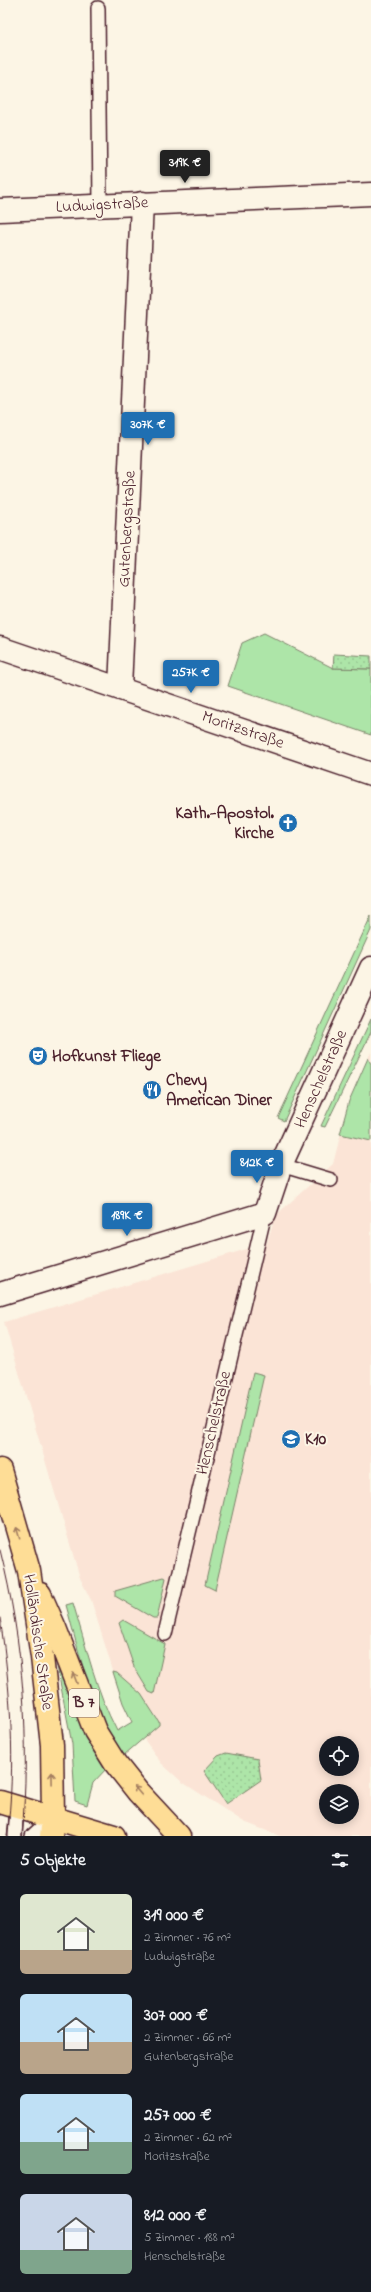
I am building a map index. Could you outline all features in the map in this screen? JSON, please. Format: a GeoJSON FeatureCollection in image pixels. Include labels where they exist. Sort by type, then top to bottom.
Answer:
{"type":"FeatureCollection","features":[{"type":"Feature","properties":{"kind":"main road","name":"Holländische Straße"},"geometry":{"type":"LineString","coordinates":[[0,1470],[29,1571],[52,1746],[52,1826]]}},
{"type":"Feature","properties":{"kind":"main road","name":"B 7"},"geometry":{"type":"LineString","coordinates":[[29,1571],[55,1628],[95,1731],[115,1762],[138,1792],[179,1836]]}},
{"type":"Feature","properties":{"kind":"main road"},"geometry":{"type":"LineString","coordinates":[[8,1804],[52,1826],[114,1836]]}},
{"type":"Feature","properties":{"kind":"street","name":"Ludwigstraße"},"geometry":{"type":"LineString","coordinates":[[0,210],[371,194]]}},
{"type":"Feature","properties":{"kind":"street","name":"Gutenbergstraße"},"geometry":{"type":"LineString","coordinates":[[120,688],[142,203]]}},
{"type":"Feature","properties":{"kind":"street","name":"Moritzstraße"},"geometry":{"type":"LineString","coordinates":[[0,648],[371,774]]}},
{"type":"Feature","properties":{"kind":"street","name":"Henschelstraße"},"geometry":{"type":"LineString","coordinates":[[265,1213],[281,1165],[371,968]]}},
{"type":"Feature","properties":{"kind":"street"},"geometry":{"type":"LineString","coordinates":[[0,1294],[265,1213]]}},
{"type":"Feature","properties":{"kind":"lane"},"geometry":{"type":"LineString","coordinates":[[98,8],[100,205]]}},
{"type":"Feature","properties":{"kind":"lane"},"geometry":{"type":"LineString","coordinates":[[281,1165],[331,1180]]}},
{"type":"Feature","properties":{"kind":"lane","name":"Henschelstraße"},"geometry":{"type":"LineString","coordinates":[[166,1634],[265,1213]]}},
{"type":"Feature","properties":{"kind":"lane"},"geometry":{"type":"LineString","coordinates":[[8,1804],[15,1836]]}},
{"type":"Feature","properties":{"kind":"lane"},"geometry":{"type":"LineString","coordinates":[[32,1836],[52,1826]]}},
{"type":"Feature","properties":{"kind":"shaded area"},"geometry":{"type":"Polygon","coordinates":[[[371,1052],[371,1836],[280,1836],[244,1822],[182,1782],[161,1763],[132,1722],[123,1703],[91,1600],[80,1578],[4,1322],[267,1243],[275,1216],[333,1164],[349,1101],[371,1052]]]}},
{"type":"Feature","properties":{"kind":"green space"},"geometry":{"type":"Polygon","coordinates":[[[264,633],[333,668],[371,669],[371,735],[228,686],[242,643],[264,633]]]}},
{"type":"Feature","properties":{"kind":"green space"},"geometry":{"type":"Polygon","coordinates":[[[334,654],[371,656],[371,669],[333,668],[334,654]]]}},
{"type":"Feature","properties":{"kind":"green space"},"geometry":{"type":"Polygon","coordinates":[[[371,916],[371,930],[284,1121],[278,1118],[371,916]]]}},
{"type":"Feature","properties":{"kind":"green space"},"geometry":{"type":"Polygon","coordinates":[[[371,1019],[371,1032],[325,1127],[321,1126],[371,1019]]]}},
{"type":"Feature","properties":{"kind":"green space"},"geometry":{"type":"Polygon","coordinates":[[[368,1058],[371,1064],[371,1141],[340,1134],[349,1101],[368,1058]]]}},
{"type":"Feature","properties":{"kind":"green space"},"geometry":{"type":"Polygon","coordinates":[[[253,1372],[264,1375],[215,1590],[205,1585],[253,1372]]]}},
{"type":"Feature","properties":{"kind":"green space"},"geometry":{"type":"Polygon","coordinates":[[[164,1577],[166,1578],[157,1618],[153,1618],[115,1596],[115,1591],[164,1577]]]}},
{"type":"Feature","properties":{"kind":"green space"},"geometry":{"type":"Polygon","coordinates":[[[73,1603],[97,1684],[117,1731],[132,1722],[123,1703],[113,1672],[117,1673],[141,1694],[159,1722],[159,1725],[124,1755],[103,1720],[88,1683],[66,1605],[73,1603]]]}},
{"type":"Feature","properties":{"kind":"green space"},"geometry":{"type":"Polygon","coordinates":[[[123,1620],[165,1644],[154,1694],[149,1692],[134,1667],[119,1623],[123,1620]]]}},
{"type":"Feature","properties":{"kind":"green space"},"geometry":{"type":"Polygon","coordinates":[[[62,1664],[85,1734],[106,1769],[93,1783],[87,1805],[75,1801],[72,1744],[57,1666],[62,1664]]]}},
{"type":"Feature","properties":{"kind":"green space"},"geometry":{"type":"Polygon","coordinates":[[[226,1753],[258,1759],[261,1780],[226,1804],[204,1771],[218,1756],[226,1753]]]}},
{"type":"Feature","properties":{"kind":"tram line"},"geometry":{"type":"LineString","coordinates":[[0,1550],[15,1621],[23,1692],[25,1764],[22,1836]]}},
{"type":"Feature","properties":{"kind":"tram line"},"geometry":{"type":"LineString","coordinates":[[0,1618],[7,1672],[12,1754],[10,1809],[7,1836]]}},
{"type":"Feature","properties":{"kind":"place","name":"Kath.-Apostol. Kirche"},"geometry":{"type":"Point","coordinates":[288,823]}},
{"type":"Feature","properties":{"kind":"place","name":"Hofkunst Fliege"},"geometry":{"type":"Point","coordinates":[38,1056]}},
{"type":"Feature","properties":{"kind":"place","name":"Chevy American Diner"},"geometry":{"type":"Point","coordinates":[152,1090]}},
{"type":"Feature","properties":{"kind":"place","name":"K10"},"geometry":{"type":"Point","coordinates":[291,1439]}}]}
